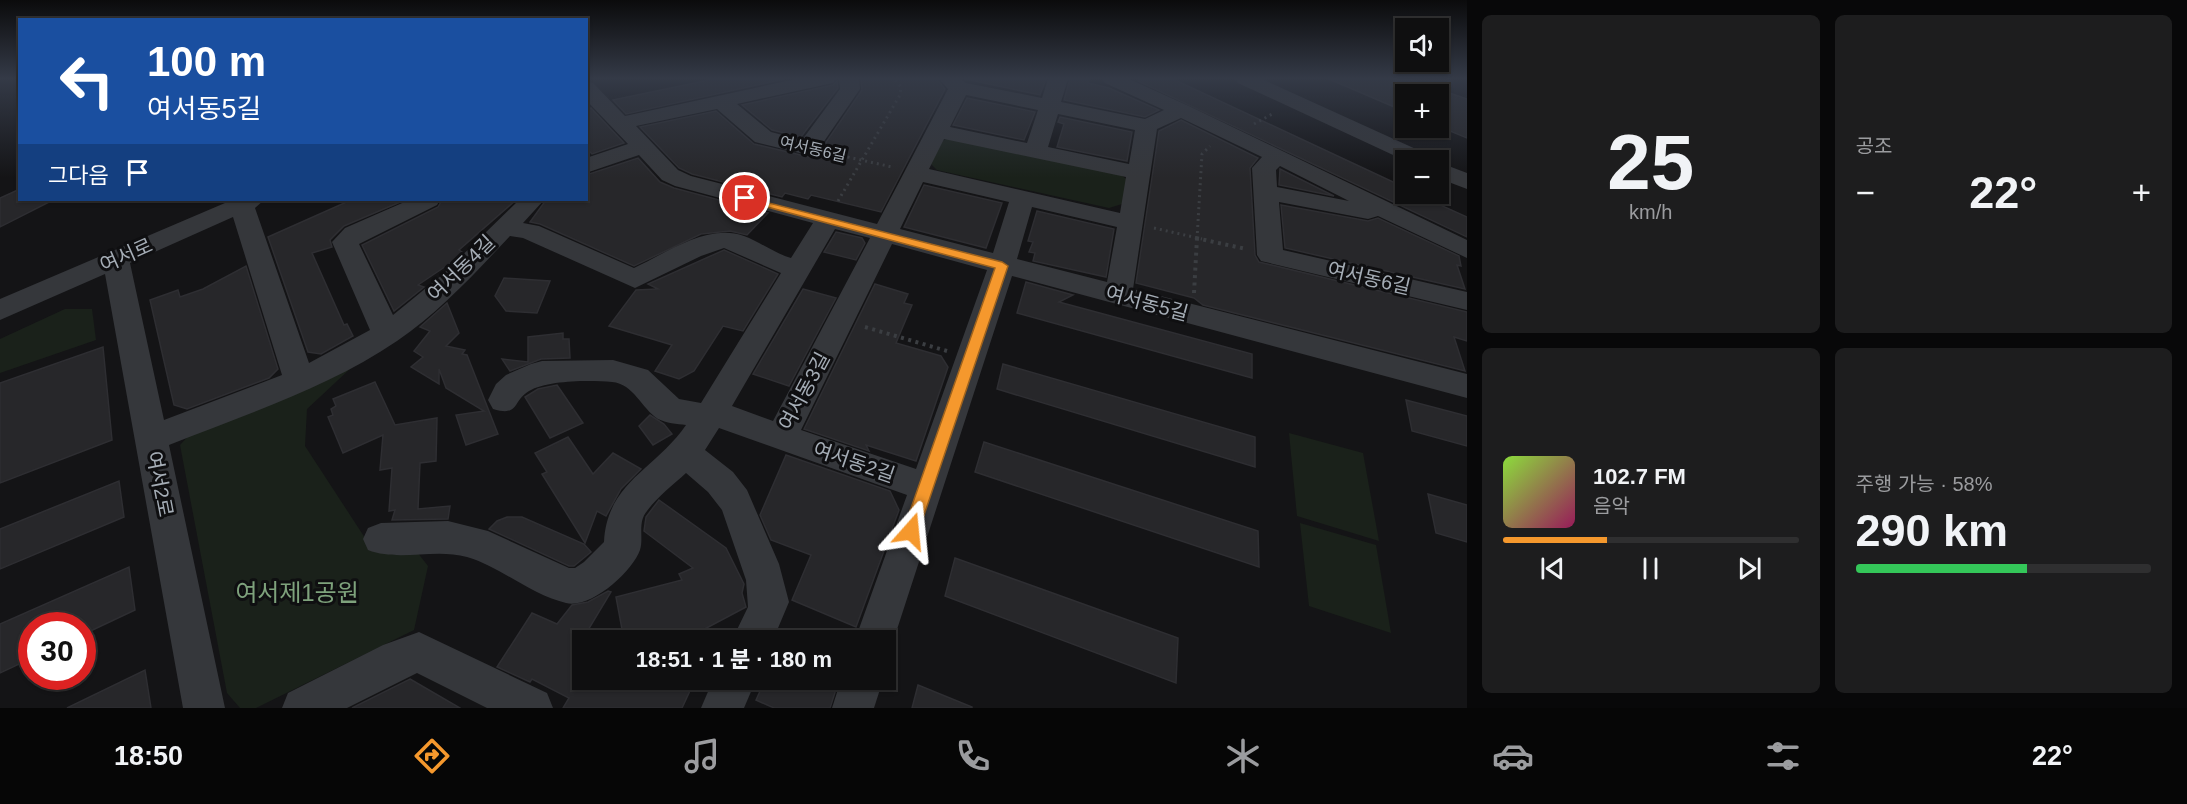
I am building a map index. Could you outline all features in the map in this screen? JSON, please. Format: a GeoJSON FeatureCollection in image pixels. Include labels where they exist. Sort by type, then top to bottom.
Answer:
{"type":"FeatureCollection","features":[{"type":"Feature","properties":{"kind":"street","name":"여서동5길"},"geometry":{"type":"LineString","coordinates":[[610,112],[675,178],[1002,266],[1467,386]]}},
{"type":"Feature","properties":{"kind":"street"},"geometry":{"type":"LineString","coordinates":[[621,123],[674,112]]}},
{"type":"Feature","properties":{"kind":"street","name":"여서동6길"},"geometry":{"type":"LineString","coordinates":[[733,112],[763,138],[808,148]]}},
{"type":"Feature","properties":{"kind":"street"},"geometry":{"type":"LineString","coordinates":[[808,148],[833,112]]}},
{"type":"Feature","properties":{"kind":"street"},"geometry":{"type":"LineString","coordinates":[[885,235],[938,131],[944,112]]}},
{"type":"Feature","properties":{"kind":"street"},"geometry":{"type":"LineString","coordinates":[[1036,151],[1047,112]]}},
{"type":"Feature","properties":{"kind":"street"},"geometry":{"type":"LineString","coordinates":[[1079,112],[1147,126],[1178,112]]}},
{"type":"Feature","properties":{"kind":"street"},"geometry":{"type":"LineString","coordinates":[[1186,112],[1411,220],[1467,250]]}},
{"type":"Feature","properties":{"kind":"street"},"geometry":{"type":"LineString","coordinates":[[1317,112],[1398,150]]}},
{"type":"Feature","properties":{"kind":"street"},"geometry":{"type":"LineString","coordinates":[[1118,296],[1147,126]]}},
{"type":"Feature","properties":{"kind":"street"},"geometry":{"type":"LineString","coordinates":[[938,131],[1139,173]]}},
{"type":"Feature","properties":{"kind":"street"},"geometry":{"type":"LineString","coordinates":[[588,165],[643,146]]}},
{"type":"Feature","properties":{"kind":"street"},"geometry":{"type":"LineString","coordinates":[[1270,255],[1264,168],[1267,162],[1277,156]]}},
{"type":"Feature","properties":{"kind":"street"},"geometry":{"type":"LineString","coordinates":[[916,173],[1131,223]]}},
{"type":"Feature","properties":{"kind":"street"},"geometry":{"type":"LineString","coordinates":[[1449,174],[1467,182]]}},
{"type":"Feature","properties":{"kind":"street"},"geometry":{"type":"LineString","coordinates":[[1265,192],[1411,220]]}},
{"type":"Feature","properties":{"kind":"street"},"geometry":{"type":"LineString","coordinates":[[878,630],[1002,266],[1022,198]]}},
{"type":"Feature","properties":{"kind":"street"},"geometry":{"type":"LineString","coordinates":[[387,334],[345,242],[354,234],[426,201]]}},
{"type":"Feature","properties":{"kind":"street","name":"여서동4길"},"geometry":{"type":"LineString","coordinates":[[151,438],[299,379],[342,360],[387,334],[428,301],[531,201]]}},
{"type":"Feature","properties":{"kind":"street"},"geometry":{"type":"LineString","coordinates":[[247,202],[299,379]]}},
{"type":"Feature","properties":{"kind":"street","name":"여서로"},"geometry":{"type":"LineString","coordinates":[[0,310],[247,202]]}},
{"type":"Feature","properties":{"kind":"street"},"geometry":{"type":"LineString","coordinates":[[381,539],[461,540],[566,585],[578,586],[620,551],[623,545],[625,517],[633,501],[685,453],[711,414],[827,220]]}},
{"type":"Feature","properties":{"kind":"street"},"geometry":{"type":"LineString","coordinates":[[504,227],[530,232],[635,279],[692,250],[722,240],[735,242],[768,259],[798,269]]}},
{"type":"Feature","properties":{"kind":"street","name":"여서동3길"},"geometry":{"type":"LineString","coordinates":[[504,400],[507,392],[517,382],[538,374],[613,371],[637,378],[670,410],[711,414],[781,437],[885,235]]}},
{"type":"Feature","properties":{"kind":"street","name":"여서동6길"},"geometry":{"type":"LineString","coordinates":[[1270,255],[1467,301]]}},
{"type":"Feature","properties":{"kind":"street","name":"여서2로"},"geometry":{"type":"LineString","coordinates":[[116,259],[204,708]]}},
{"type":"Feature","properties":{"kind":"street","name":"여서동2길"},"geometry":{"type":"LineString","coordinates":[[781,437],[926,487]]}},
{"type":"Feature","properties":{"kind":"street"},"geometry":{"type":"LineString","coordinates":[[685,453],[729,491],[752,543],[768,590],[769,602],[756,630]]}},
{"type":"Feature","properties":{"kind":"street"},"geometry":{"type":"LineString","coordinates":[[303,708],[398,659],[418,652],[532,708]]}},
{"type":"Feature","properties":{"kind":"street"},"geometry":{"type":"LineString","coordinates":[[853,708],[859,690]]}},
{"type":"Feature","properties":{"kind":"path"},"geometry":{"type":"LineString","coordinates":[[827,220],[890,112]]}},
{"type":"Feature","properties":{"kind":"path"},"geometry":{"type":"LineString","coordinates":[[1233,134],[1278,112]]}},
{"type":"Feature","properties":{"kind":"path"},"geometry":{"type":"LineString","coordinates":[[1193,315],[1202,154],[1208,147]]}},
{"type":"Feature","properties":{"kind":"path","name":"여서동6길"},"geometry":{"type":"LineString","coordinates":[[808,148],[916,173]]}},
{"type":"Feature","properties":{"kind":"path"},"geometry":{"type":"LineString","coordinates":[[1131,223],[1270,255]]}},
{"type":"Feature","properties":{"kind":"path"},"geometry":{"type":"LineString","coordinates":[[841,320],[970,358]]}},
{"type":"Feature","properties":{"kind":"green space"},"geometry":{"type":"Polygon","coordinates":[[[950,138],[1121,175],[1129,181],[1122,204],[1109,208],[937,170],[928,161],[939,142],[950,138]]]}},
{"type":"Feature","properties":{"kind":"green space"},"geometry":{"type":"Polygon","coordinates":[[[65,309],[92,309],[96,340],[0,373],[0,339],[65,309]]]}},
{"type":"Feature","properties":{"kind":"green space","name":"여서제1공원"},"geometry":{"type":"Polygon","coordinates":[[[351,368],[307,409],[305,446],[367,541],[414,548],[428,566],[414,630],[256,708],[240,708],[227,693],[180,445],[196,428],[351,368]]]}},
{"type":"Feature","properties":{"kind":"green space"},"geometry":{"type":"Polygon","coordinates":[[[1289,433],[1363,453],[1379,541],[1297,516],[1289,433]]]}},
{"type":"Feature","properties":{"kind":"green space"},"geometry":{"type":"Polygon","coordinates":[[[1300,523],[1376,545],[1391,633],[1309,606],[1300,523]]]}},
{"type":"Feature","properties":{"kind":"building"},"geometry":{"type":"Polygon","coordinates":[[[588,112],[595,112],[624,143],[592,154],[588,150],[588,112]]]}},
{"type":"Feature","properties":{"kind":"building"},"geometry":{"type":"Polygon","coordinates":[[[717,112],[754,144],[809,157],[818,154],[847,112],[933,112],[881,212],[811,195],[808,199],[785,193],[782,197],[692,174],[679,168],[640,127],[717,112]]]}},
{"type":"Feature","properties":{"kind":"building"},"geometry":{"type":"Polygon","coordinates":[[[750,112],[820,112],[801,137],[772,130],[750,112]]]}},
{"type":"Feature","properties":{"kind":"building"},"geometry":{"type":"Polygon","coordinates":[[[960,112],[1035,112],[1024,140],[953,125],[960,112]]]}},
{"type":"Feature","properties":{"kind":"building"},"geometry":{"type":"Polygon","coordinates":[[[1121,112],[1155,112],[1145,117],[1121,112]]]}},
{"type":"Feature","properties":{"kind":"building"},"geometry":{"type":"Polygon","coordinates":[[[1203,112],[1244,112],[1395,183],[1395,203],[1203,112]]]}},
{"type":"Feature","properties":{"kind":"building"},"geometry":{"type":"Polygon","coordinates":[[[1449,112],[1467,112],[1467,138],[1449,131],[1449,112]]]}},
{"type":"Feature","properties":{"kind":"building"},"geometry":{"type":"Polygon","coordinates":[[[1060,117],[1132,132],[1127,161],[1057,147],[1064,124],[1058,122],[1060,117]]]}},
{"type":"Feature","properties":{"kind":"building"},"geometry":{"type":"Polygon","coordinates":[[[1181,120],[1258,158],[1250,168],[1255,255],[1259,262],[1467,312],[1467,341],[1454,337],[1465,371],[1203,305],[1194,298],[1136,283],[1159,131],[1181,120]]]}},
{"type":"Feature","properties":{"kind":"building"},"geometry":{"type":"Polygon","coordinates":[[[638,158],[660,182],[674,188],[768,213],[747,235],[730,231],[701,234],[634,266],[540,224],[530,222],[545,201],[588,201],[588,174],[638,158]]]}},
{"type":"Feature","properties":{"kind":"building"},"geometry":{"type":"Polygon","coordinates":[[[1280,169],[1334,196],[1279,185],[1280,169]]]}},
{"type":"Feature","properties":{"kind":"building"},"geometry":{"type":"Polygon","coordinates":[[[924,185],[1002,203],[986,248],[904,227],[924,185]]]}},
{"type":"Feature","properties":{"kind":"building"},"geometry":{"type":"Polygon","coordinates":[[[18,190],[18,201],[51,201],[0,227],[0,198],[18,190]]]}},
{"type":"Feature","properties":{"kind":"building"},"geometry":{"type":"Polygon","coordinates":[[[349,201],[403,201],[344,226],[330,240],[332,247],[312,253],[344,325],[347,324],[353,336],[321,354],[308,352],[268,237],[349,201]]]}},
{"type":"Feature","properties":{"kind":"building"},"geometry":{"type":"Polygon","coordinates":[[[441,201],[515,201],[459,250],[462,252],[452,262],[418,285],[424,287],[394,311],[362,245],[438,207],[441,201]]]}},
{"type":"Feature","properties":{"kind":"building"},"geometry":{"type":"Polygon","coordinates":[[[1397,204],[1438,204],[1467,217],[1467,237],[1397,204]]]}},
{"type":"Feature","properties":{"kind":"building"},"geometry":{"type":"Polygon","coordinates":[[[1281,205],[1368,221],[1378,218],[1459,256],[1461,266],[1457,265],[1465,289],[1285,248],[1281,205]]]}},
{"type":"Feature","properties":{"kind":"building"},"geometry":{"type":"Polygon","coordinates":[[[1037,211],[1114,229],[1106,277],[1033,261],[1035,253],[1029,252],[1033,242],[1028,241],[1037,211]]]}},
{"type":"Feature","properties":{"kind":"building"},"geometry":{"type":"Polygon","coordinates":[[[836,232],[862,238],[865,243],[856,260],[824,252],[836,232]]]}},
{"type":"Feature","properties":{"kind":"building"},"geometry":{"type":"Polygon","coordinates":[[[724,250],[778,274],[743,331],[723,326],[694,371],[679,379],[655,371],[672,345],[609,326],[636,290],[658,289],[648,284],[724,250]]]}},
{"type":"Feature","properties":{"kind":"building"},"geometry":{"type":"Polygon","coordinates":[[[246,266],[278,369],[269,378],[187,409],[174,405],[150,300],[178,290],[180,297],[203,289],[246,266]]]}},
{"type":"Feature","properties":{"kind":"building"},"geometry":{"type":"Polygon","coordinates":[[[504,278],[550,281],[537,313],[506,311],[495,296],[504,278]]]}},
{"type":"Feature","properties":{"kind":"building"},"geometry":{"type":"Polygon","coordinates":[[[1026,282],[1073,295],[1059,302],[1252,354],[1252,378],[1017,313],[1026,282]]]}},
{"type":"Feature","properties":{"kind":"building"},"geometry":{"type":"Polygon","coordinates":[[[875,284],[908,294],[904,303],[912,305],[896,343],[941,356],[948,367],[916,461],[866,445],[869,451],[804,429],[875,284]]]}},
{"type":"Feature","properties":{"kind":"building"},"geometry":{"type":"Polygon","coordinates":[[[803,289],[836,298],[789,386],[753,374],[803,289]]]}},
{"type":"Feature","properties":{"kind":"building"},"geometry":{"type":"Polygon","coordinates":[[[447,303],[459,333],[446,346],[465,350],[462,354],[467,355],[498,434],[466,445],[456,415],[484,411],[446,388],[439,369],[439,384],[411,367],[423,357],[414,351],[430,331],[420,327],[447,303]]]}},
{"type":"Feature","properties":{"kind":"building"},"geometry":{"type":"Polygon","coordinates":[[[563,333],[563,339],[569,339],[570,358],[541,359],[510,371],[502,359],[528,362],[528,337],[563,333]]]}},
{"type":"Feature","properties":{"kind":"building"},"geometry":{"type":"Polygon","coordinates":[[[103,347],[112,440],[0,483],[0,383],[103,347]]]}},
{"type":"Feature","properties":{"kind":"building"},"geometry":{"type":"Polygon","coordinates":[[[1003,364],[1255,437],[1255,467],[997,389],[1003,364]]]}},
{"type":"Feature","properties":{"kind":"building"},"geometry":{"type":"Polygon","coordinates":[[[375,382],[395,425],[437,418],[436,461],[420,463],[418,509],[450,506],[448,519],[392,520],[395,510],[389,511],[392,468],[380,470],[383,435],[343,453],[328,417],[333,415],[331,409],[336,406],[333,399],[375,382]]]}},
{"type":"Feature","properties":{"kind":"building"},"geometry":{"type":"Polygon","coordinates":[[[557,385],[583,423],[550,438],[525,397],[538,389],[557,385]]]}},
{"type":"Feature","properties":{"kind":"building"},"geometry":{"type":"Polygon","coordinates":[[[1406,400],[1467,416],[1467,446],[1412,431],[1406,400]]]}},
{"type":"Feature","properties":{"kind":"building"},"geometry":{"type":"Polygon","coordinates":[[[650,415],[664,424],[672,434],[653,445],[639,426],[650,415]]]}},
{"type":"Feature","properties":{"kind":"building"},"geometry":{"type":"Polygon","coordinates":[[[568,437],[593,474],[613,453],[641,469],[621,489],[606,516],[597,511],[585,543],[542,474],[547,472],[535,453],[568,437]]]}},
{"type":"Feature","properties":{"kind":"building"},"geometry":{"type":"Polygon","coordinates":[[[984,442],[1258,531],[1259,567],[975,472],[984,442]]]}},
{"type":"Feature","properties":{"kind":"building"},"geometry":{"type":"Polygon","coordinates":[[[786,455],[890,491],[899,510],[856,627],[792,600],[811,555],[771,540],[760,515],[786,455]]]}},
{"type":"Feature","properties":{"kind":"building"},"geometry":{"type":"Polygon","coordinates":[[[119,481],[124,517],[0,569],[0,529],[119,481]]]}},
{"type":"Feature","properties":{"kind":"building"},"geometry":{"type":"Polygon","coordinates":[[[1428,494],[1467,505],[1467,542],[1436,533],[1428,494]]]}},
{"type":"Feature","properties":{"kind":"building"},"geometry":{"type":"Polygon","coordinates":[[[659,500],[726,548],[744,584],[742,593],[746,607],[703,630],[622,630],[616,597],[682,580],[679,574],[693,568],[644,531],[646,517],[659,500]]]}},
{"type":"Feature","properties":{"kind":"building"},"geometry":{"type":"Polygon","coordinates":[[[507,517],[522,517],[584,544],[591,552],[574,566],[569,566],[489,529],[497,521],[507,517]]]}},
{"type":"Feature","properties":{"kind":"building"},"geometry":{"type":"Polygon","coordinates":[[[955,558],[1178,638],[1176,683],[945,596],[955,558]]]}},
{"type":"Feature","properties":{"kind":"building"},"geometry":{"type":"Polygon","coordinates":[[[129,567],[135,610],[96,628],[96,612],[27,612],[129,567]]]}},
{"type":"Feature","properties":{"kind":"building"},"geometry":{"type":"Polygon","coordinates":[[[608,591],[611,592],[588,630],[572,630],[572,690],[690,690],[682,708],[563,708],[569,698],[532,679],[530,682],[497,667],[532,613],[557,624],[572,605],[588,602],[608,591]]]}},
{"type":"Feature","properties":{"kind":"building"},"geometry":{"type":"Polygon","coordinates":[[[18,616],[18,665],[0,673],[0,624],[18,616]]]}},
{"type":"Feature","properties":{"kind":"building"},"geometry":{"type":"Polygon","coordinates":[[[145,670],[151,708],[67,708],[145,670]]]}},
{"type":"Feature","properties":{"kind":"building"},"geometry":{"type":"Polygon","coordinates":[[[410,679],[460,708],[352,708],[410,679]]]}},
{"type":"Feature","properties":{"kind":"building"},"geometry":{"type":"Polygon","coordinates":[[[918,685],[972,707],[972,708],[912,708],[918,685]]]}},
{"type":"Feature","properties":{"kind":"building"},"geometry":{"type":"Polygon","coordinates":[[[760,690],[836,690],[830,708],[774,708],[756,700],[760,690]]]}},
{"type":"Feature","properties":{"kind":"route"},"geometry":{"type":"LineString","coordinates":[[745,198],[1002,266],[911,531]]}}]}
